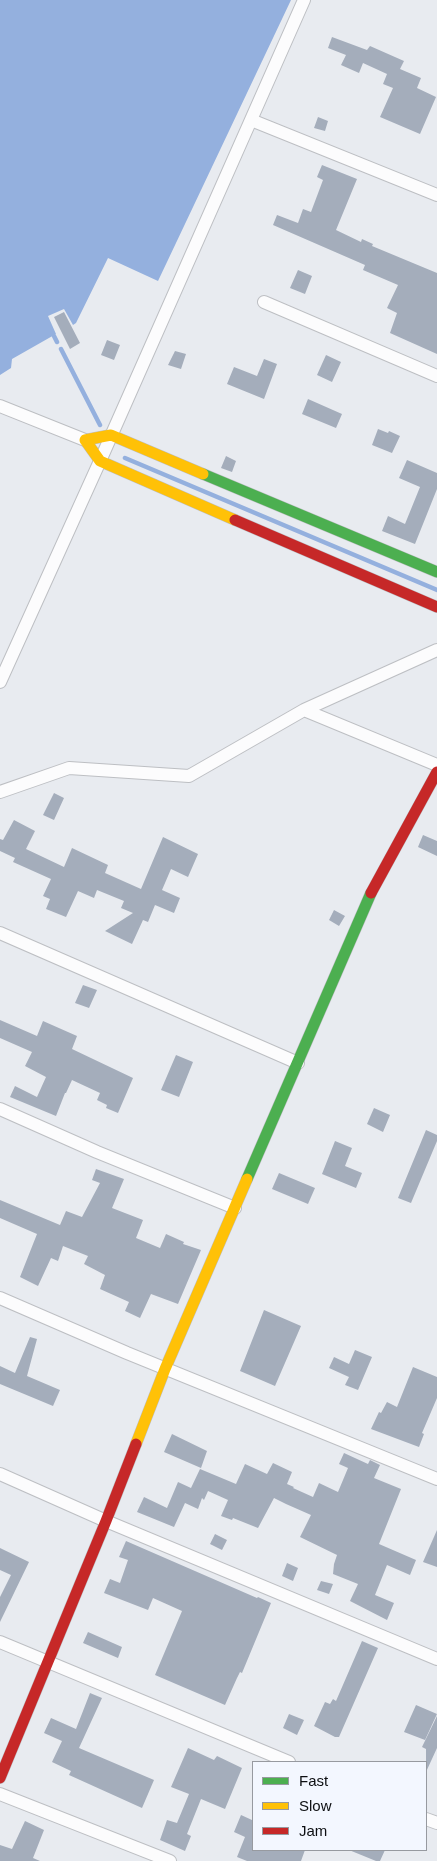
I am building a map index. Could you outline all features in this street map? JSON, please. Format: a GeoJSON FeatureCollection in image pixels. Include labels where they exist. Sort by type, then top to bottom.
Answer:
{"type":"FeatureCollection","features":[{"type":"Feature","properties":{"kind":"street"},"geometry":{"type":"LineString","coordinates":[[0,682],[100,462],[304,0]]}},
{"type":"Feature","properties":{"kind":"street"},"geometry":{"type":"LineString","coordinates":[[251,120],[437,196]]}},
{"type":"Feature","properties":{"kind":"street"},"geometry":{"type":"LineString","coordinates":[[264,302],[437,376]]}},
{"type":"Feature","properties":{"kind":"street"},"geometry":{"type":"LineString","coordinates":[[0,406],[85,440],[111,435],[437,572]]}},
{"type":"Feature","properties":{"kind":"street"},"geometry":{"type":"LineString","coordinates":[[85,440],[100,462],[437,606]]}},
{"type":"Feature","properties":{"kind":"street"},"geometry":{"type":"LineString","coordinates":[[0,792],[69,768],[189,776],[304,710],[437,650]]}},
{"type":"Feature","properties":{"kind":"street"},"geometry":{"type":"LineString","coordinates":[[0,1778],[106,1521],[165,1368],[368,899],[436,773],[304,710]]}},
{"type":"Feature","properties":{"kind":"street"},"geometry":{"type":"LineString","coordinates":[[0,932],[298,1063]]}},
{"type":"Feature","properties":{"kind":"street"},"geometry":{"type":"LineString","coordinates":[[0,1109],[97,1152],[235,1208]]}},
{"type":"Feature","properties":{"kind":"street"},"geometry":{"type":"LineString","coordinates":[[0,1298],[437,1480]]}},
{"type":"Feature","properties":{"kind":"street"},"geometry":{"type":"LineString","coordinates":[[0,1474],[106,1521],[437,1659]]}},
{"type":"Feature","properties":{"kind":"street"},"geometry":{"type":"LineString","coordinates":[[0,1642],[287,1761]]}},
{"type":"Feature","properties":{"kind":"street"},"geometry":{"type":"LineString","coordinates":[[0,1794],[170,1861]]}},
{"type":"Feature","properties":{"kind":"water"},"geometry":{"type":"Polygon","coordinates":[[[0,0],[291,0],[158,281],[108,258],[76,323],[73,325],[64,309],[48,316],[56,334],[12,359],[11,368],[0,375],[0,0]]]}},
{"type":"Feature","properties":{"kind":"building"},"geometry":{"type":"Polygon","coordinates":[[[332,37],[367,50],[370,46],[404,61],[400,69],[421,78],[417,88],[436,97],[420,134],[380,117],[393,88],[383,84],[387,74],[363,63],[359,73],[341,65],[346,55],[328,48],[332,37]]]}},
{"type":"Feature","properties":{"kind":"building"},"geometry":{"type":"Polygon","coordinates":[[[318,117],[328,121],[325,131],[314,128],[318,117]]]}},
{"type":"Feature","properties":{"kind":"building"},"geometry":{"type":"Polygon","coordinates":[[[322,165],[357,179],[336,230],[361,242],[362,239],[373,244],[372,246],[437,273],[437,354],[390,333],[397,313],[387,308],[398,285],[363,270],[365,265],[273,225],[277,215],[298,223],[303,209],[311,212],[323,180],[317,177],[322,165]]]}},
{"type":"Feature","properties":{"kind":"building"},"geometry":{"type":"Polygon","coordinates":[[[298,270],[312,276],[305,294],[290,288],[298,270]]]}},
{"type":"Feature","properties":{"kind":"building"},"geometry":{"type":"Polygon","coordinates":[[[64,312],[80,343],[70,349],[54,317],[64,312]]]}},
{"type":"Feature","properties":{"kind":"building"},"geometry":{"type":"Polygon","coordinates":[[[107,340],[120,345],[114,360],[101,355],[107,340]]]}},
{"type":"Feature","properties":{"kind":"building"},"geometry":{"type":"Polygon","coordinates":[[[175,351],[186,354],[181,369],[168,365],[175,351]]]}},
{"type":"Feature","properties":{"kind":"building"},"geometry":{"type":"Polygon","coordinates":[[[326,355],[341,362],[332,382],[317,375],[326,355]]]}},
{"type":"Feature","properties":{"kind":"building"},"geometry":{"type":"Polygon","coordinates":[[[264,359],[277,364],[264,399],[227,384],[234,367],[257,376],[264,359]]]}},
{"type":"Feature","properties":{"kind":"building"},"geometry":{"type":"Polygon","coordinates":[[[308,399],[342,414],[336,428],[302,414],[308,399]]]}},
{"type":"Feature","properties":{"kind":"building"},"geometry":{"type":"Polygon","coordinates":[[[378,429],[400,436],[392,453],[372,445],[378,429]]]}},
{"type":"Feature","properties":{"kind":"building"},"geometry":{"type":"Polygon","coordinates":[[[226,456],[236,461],[232,472],[221,468],[226,456]]]}},
{"type":"Feature","properties":{"kind":"building"},"geometry":{"type":"Polygon","coordinates":[[[407,460],[437,473],[437,489],[415,544],[382,531],[388,516],[405,524],[420,487],[399,478],[407,460]]]}},
{"type":"Feature","properties":{"kind":"building"},"geometry":{"type":"Polygon","coordinates":[[[54,793],[64,798],[54,820],[43,815],[54,793]]]}},
{"type":"Feature","properties":{"kind":"building"},"geometry":{"type":"Polygon","coordinates":[[[14,820],[35,831],[26,849],[64,867],[72,848],[108,865],[105,873],[141,889],[163,837],[198,854],[188,877],[171,869],[162,890],[180,898],[174,913],[155,905],[148,922],[143,920],[132,944],[105,931],[133,913],[121,908],[124,901],[97,890],[94,898],[78,891],[66,917],[46,909],[50,899],[43,896],[51,879],[13,862],[15,858],[0,851],[0,839],[3,840],[14,820]]]}},
{"type":"Feature","properties":{"kind":"building"},"geometry":{"type":"Polygon","coordinates":[[[423,835],[437,841],[437,856],[418,847],[423,835]]]}},
{"type":"Feature","properties":{"kind":"building"},"geometry":{"type":"Polygon","coordinates":[[[334,910],[345,916],[339,926],[329,920],[334,910]]]}},
{"type":"Feature","properties":{"kind":"building"},"geometry":{"type":"Polygon","coordinates":[[[83,985],[97,990],[89,1008],[75,1003],[83,985]]]}},
{"type":"Feature","properties":{"kind":"building"},"geometry":{"type":"Polygon","coordinates":[[[0,1020],[37,1036],[43,1021],[77,1036],[72,1049],[133,1078],[118,1113],[106,1108],[107,1105],[97,1100],[100,1093],[72,1080],[56,1116],[10,1097],[15,1086],[37,1097],[46,1077],[25,1066],[32,1052],[0,1038],[0,1020]]]}},
{"type":"Feature","properties":{"kind":"building"},"geometry":{"type":"Polygon","coordinates":[[[176,1055],[193,1062],[179,1097],[161,1090],[176,1055]]]}},
{"type":"Feature","properties":{"kind":"building"},"geometry":{"type":"Polygon","coordinates":[[[374,1108],[390,1115],[383,1132],[367,1124],[374,1108]]]}},
{"type":"Feature","properties":{"kind":"building"},"geometry":{"type":"Polygon","coordinates":[[[426,1130],[437,1135],[437,1141],[411,1203],[398,1198],[426,1130]]]}},
{"type":"Feature","properties":{"kind":"building"},"geometry":{"type":"Polygon","coordinates":[[[335,1141],[352,1148],[345,1166],[362,1173],[356,1188],[322,1174],[335,1141]]]}},
{"type":"Feature","properties":{"kind":"building"},"geometry":{"type":"Polygon","coordinates":[[[96,1169],[124,1179],[112,1208],[143,1220],[136,1238],[160,1248],[166,1234],[184,1242],[183,1244],[201,1250],[178,1304],[151,1294],[140,1318],[125,1311],[129,1302],[100,1289],[105,1275],[84,1264],[88,1256],[63,1246],[58,1261],[51,1258],[38,1286],[20,1277],[37,1234],[0,1218],[0,1200],[60,1225],[66,1211],[82,1217],[100,1183],[92,1180],[96,1169]]]}},
{"type":"Feature","properties":{"kind":"building"},"geometry":{"type":"Polygon","coordinates":[[[279,1173],[315,1188],[308,1204],[272,1189],[279,1173]]]}},
{"type":"Feature","properties":{"kind":"building"},"geometry":{"type":"Polygon","coordinates":[[[264,1310],[301,1326],[275,1386],[240,1371],[264,1310]]]}},
{"type":"Feature","properties":{"kind":"building"},"geometry":{"type":"Polygon","coordinates":[[[30,1337],[37,1339],[27,1376],[60,1390],[53,1406],[0,1384],[0,1366],[15,1373],[30,1337]]]}},
{"type":"Feature","properties":{"kind":"building"},"geometry":{"type":"Polygon","coordinates":[[[355,1350],[372,1357],[358,1390],[345,1385],[349,1377],[329,1368],[334,1357],[349,1364],[355,1350]]]}},
{"type":"Feature","properties":{"kind":"building"},"geometry":{"type":"Polygon","coordinates":[[[413,1367],[437,1377],[437,1398],[422,1433],[424,1434],[419,1447],[371,1429],[379,1412],[381,1413],[387,1402],[397,1407],[413,1367]]]}},
{"type":"Feature","properties":{"kind":"building"},"geometry":{"type":"Polygon","coordinates":[[[172,1434],[207,1451],[201,1468],[164,1452],[172,1434]]]}},
{"type":"Feature","properties":{"kind":"building"},"geometry":{"type":"Polygon","coordinates":[[[344,1453],[368,1464],[370,1460],[380,1465],[374,1478],[401,1489],[379,1544],[416,1560],[410,1575],[387,1565],[375,1595],[394,1603],[387,1620],[350,1601],[358,1584],[333,1574],[337,1555],[300,1537],[311,1515],[274,1498],[258,1528],[233,1518],[232,1520],[221,1516],[228,1500],[208,1491],[204,1500],[202,1498],[198,1509],[185,1503],[174,1527],[137,1512],[144,1497],[167,1508],[178,1482],[191,1488],[200,1469],[236,1484],[245,1464],[267,1474],[273,1463],[292,1472],[287,1484],[313,1497],[319,1483],[338,1492],[348,1468],[339,1464],[344,1453]]]}},
{"type":"Feature","properties":{"kind":"building"},"geometry":{"type":"Polygon","coordinates":[[[437,1530],[437,1567],[423,1562],[437,1530]]]}},
{"type":"Feature","properties":{"kind":"building"},"geometry":{"type":"Polygon","coordinates":[[[215,1534],[227,1540],[222,1550],[210,1544],[215,1534]]]}},
{"type":"Feature","properties":{"kind":"building"},"geometry":{"type":"Polygon","coordinates":[[[126,1541],[271,1603],[242,1673],[240,1672],[225,1705],[155,1675],[182,1611],[153,1598],[148,1610],[104,1593],[110,1579],[120,1583],[128,1560],[119,1557],[126,1541]]]}},
{"type":"Feature","properties":{"kind":"building"},"geometry":{"type":"Polygon","coordinates":[[[0,1548],[29,1562],[0,1622],[0,1597],[11,1575],[0,1570],[0,1548]]]}},
{"type":"Feature","properties":{"kind":"building"},"geometry":{"type":"Polygon","coordinates":[[[287,1563],[298,1568],[293,1581],[282,1576],[287,1563]]]}},
{"type":"Feature","properties":{"kind":"building"},"geometry":{"type":"Polygon","coordinates":[[[321,1581],[333,1584],[329,1594],[317,1590],[321,1581]]]}},
{"type":"Feature","properties":{"kind":"building"},"geometry":{"type":"Polygon","coordinates":[[[88,1632],[122,1647],[118,1658],[83,1643],[88,1632]]]}},
{"type":"Feature","properties":{"kind":"building"},"geometry":{"type":"Polygon","coordinates":[[[362,1641],[378,1648],[339,1737],[335,1737],[314,1726],[325,1702],[330,1704],[333,1699],[336,1701],[362,1641]]]}},
{"type":"Feature","properties":{"kind":"building"},"geometry":{"type":"Polygon","coordinates":[[[90,1693],[102,1698],[79,1748],[154,1780],[142,1808],[69,1775],[71,1771],[52,1762],[62,1741],[44,1733],[51,1718],[76,1729],[90,1693]]]}},
{"type":"Feature","properties":{"kind":"building"},"geometry":{"type":"Polygon","coordinates":[[[416,1705],[437,1714],[425,1740],[404,1732],[416,1705]]]}},
{"type":"Feature","properties":{"kind":"building"},"geometry":{"type":"Polygon","coordinates":[[[289,1714],[304,1720],[297,1735],[283,1728],[289,1714]]]}},
{"type":"Feature","properties":{"kind":"building"},"geometry":{"type":"Polygon","coordinates":[[[437,1716],[437,1748],[427,1770],[426,1749],[422,1747],[437,1716]]]}},
{"type":"Feature","properties":{"kind":"building"},"geometry":{"type":"Polygon","coordinates":[[[188,1748],[214,1760],[217,1756],[242,1768],[225,1809],[201,1799],[187,1834],[191,1836],[185,1851],[160,1840],[167,1820],[177,1823],[189,1794],[171,1787],[188,1748]]]}},
{"type":"Feature","properties":{"kind":"building"},"geometry":{"type":"Polygon","coordinates":[[[241,1815],[252,1820],[252,1851],[305,1851],[301,1861],[247,1861],[237,1857],[245,1837],[234,1832],[241,1815]]]}},
{"type":"Feature","properties":{"kind":"building"},"geometry":{"type":"Polygon","coordinates":[[[25,1821],[44,1830],[33,1858],[40,1861],[0,1861],[0,1845],[12,1849],[25,1821]]]}},
{"type":"Feature","properties":{"kind":"building"},"geometry":{"type":"Polygon","coordinates":[[[351,1851],[385,1851],[380,1861],[351,1851]]]}},
{"type":"Feature","properties":{"kind":"waterway"},"geometry":{"type":"LineString","coordinates":[[54,336],[57,342]]}},
{"type":"Feature","properties":{"kind":"waterway"},"geometry":{"type":"LineString","coordinates":[[61,349],[100,425]]}},
{"type":"Feature","properties":{"kind":"waterway"},"geometry":{"type":"LineString","coordinates":[[125,458],[437,590]]}},
{"type":"Feature","properties":{"kind":"traffic: fast"},"geometry":{"type":"LineString","coordinates":[[203,474],[437,572]]}},
{"type":"Feature","properties":{"kind":"traffic: fast"},"geometry":{"type":"LineString","coordinates":[[247,1179],[371,893]]}},
{"type":"Feature","properties":{"kind":"traffic: slow"},"geometry":{"type":"LineString","coordinates":[[203,474],[111,435],[85,440],[100,461],[235,520]]}},
{"type":"Feature","properties":{"kind":"traffic: slow"},"geometry":{"type":"LineString","coordinates":[[136,1444],[165,1369],[247,1179]]}},
{"type":"Feature","properties":{"kind":"traffic: jam"},"geometry":{"type":"LineString","coordinates":[[235,520],[437,607]]}},
{"type":"Feature","properties":{"kind":"traffic: jam"},"geometry":{"type":"LineString","coordinates":[[371,893],[437,772]]}},
{"type":"Feature","properties":{"kind":"traffic: jam"},"geometry":{"type":"LineString","coordinates":[[0,1778],[136,1444]]}}]}
